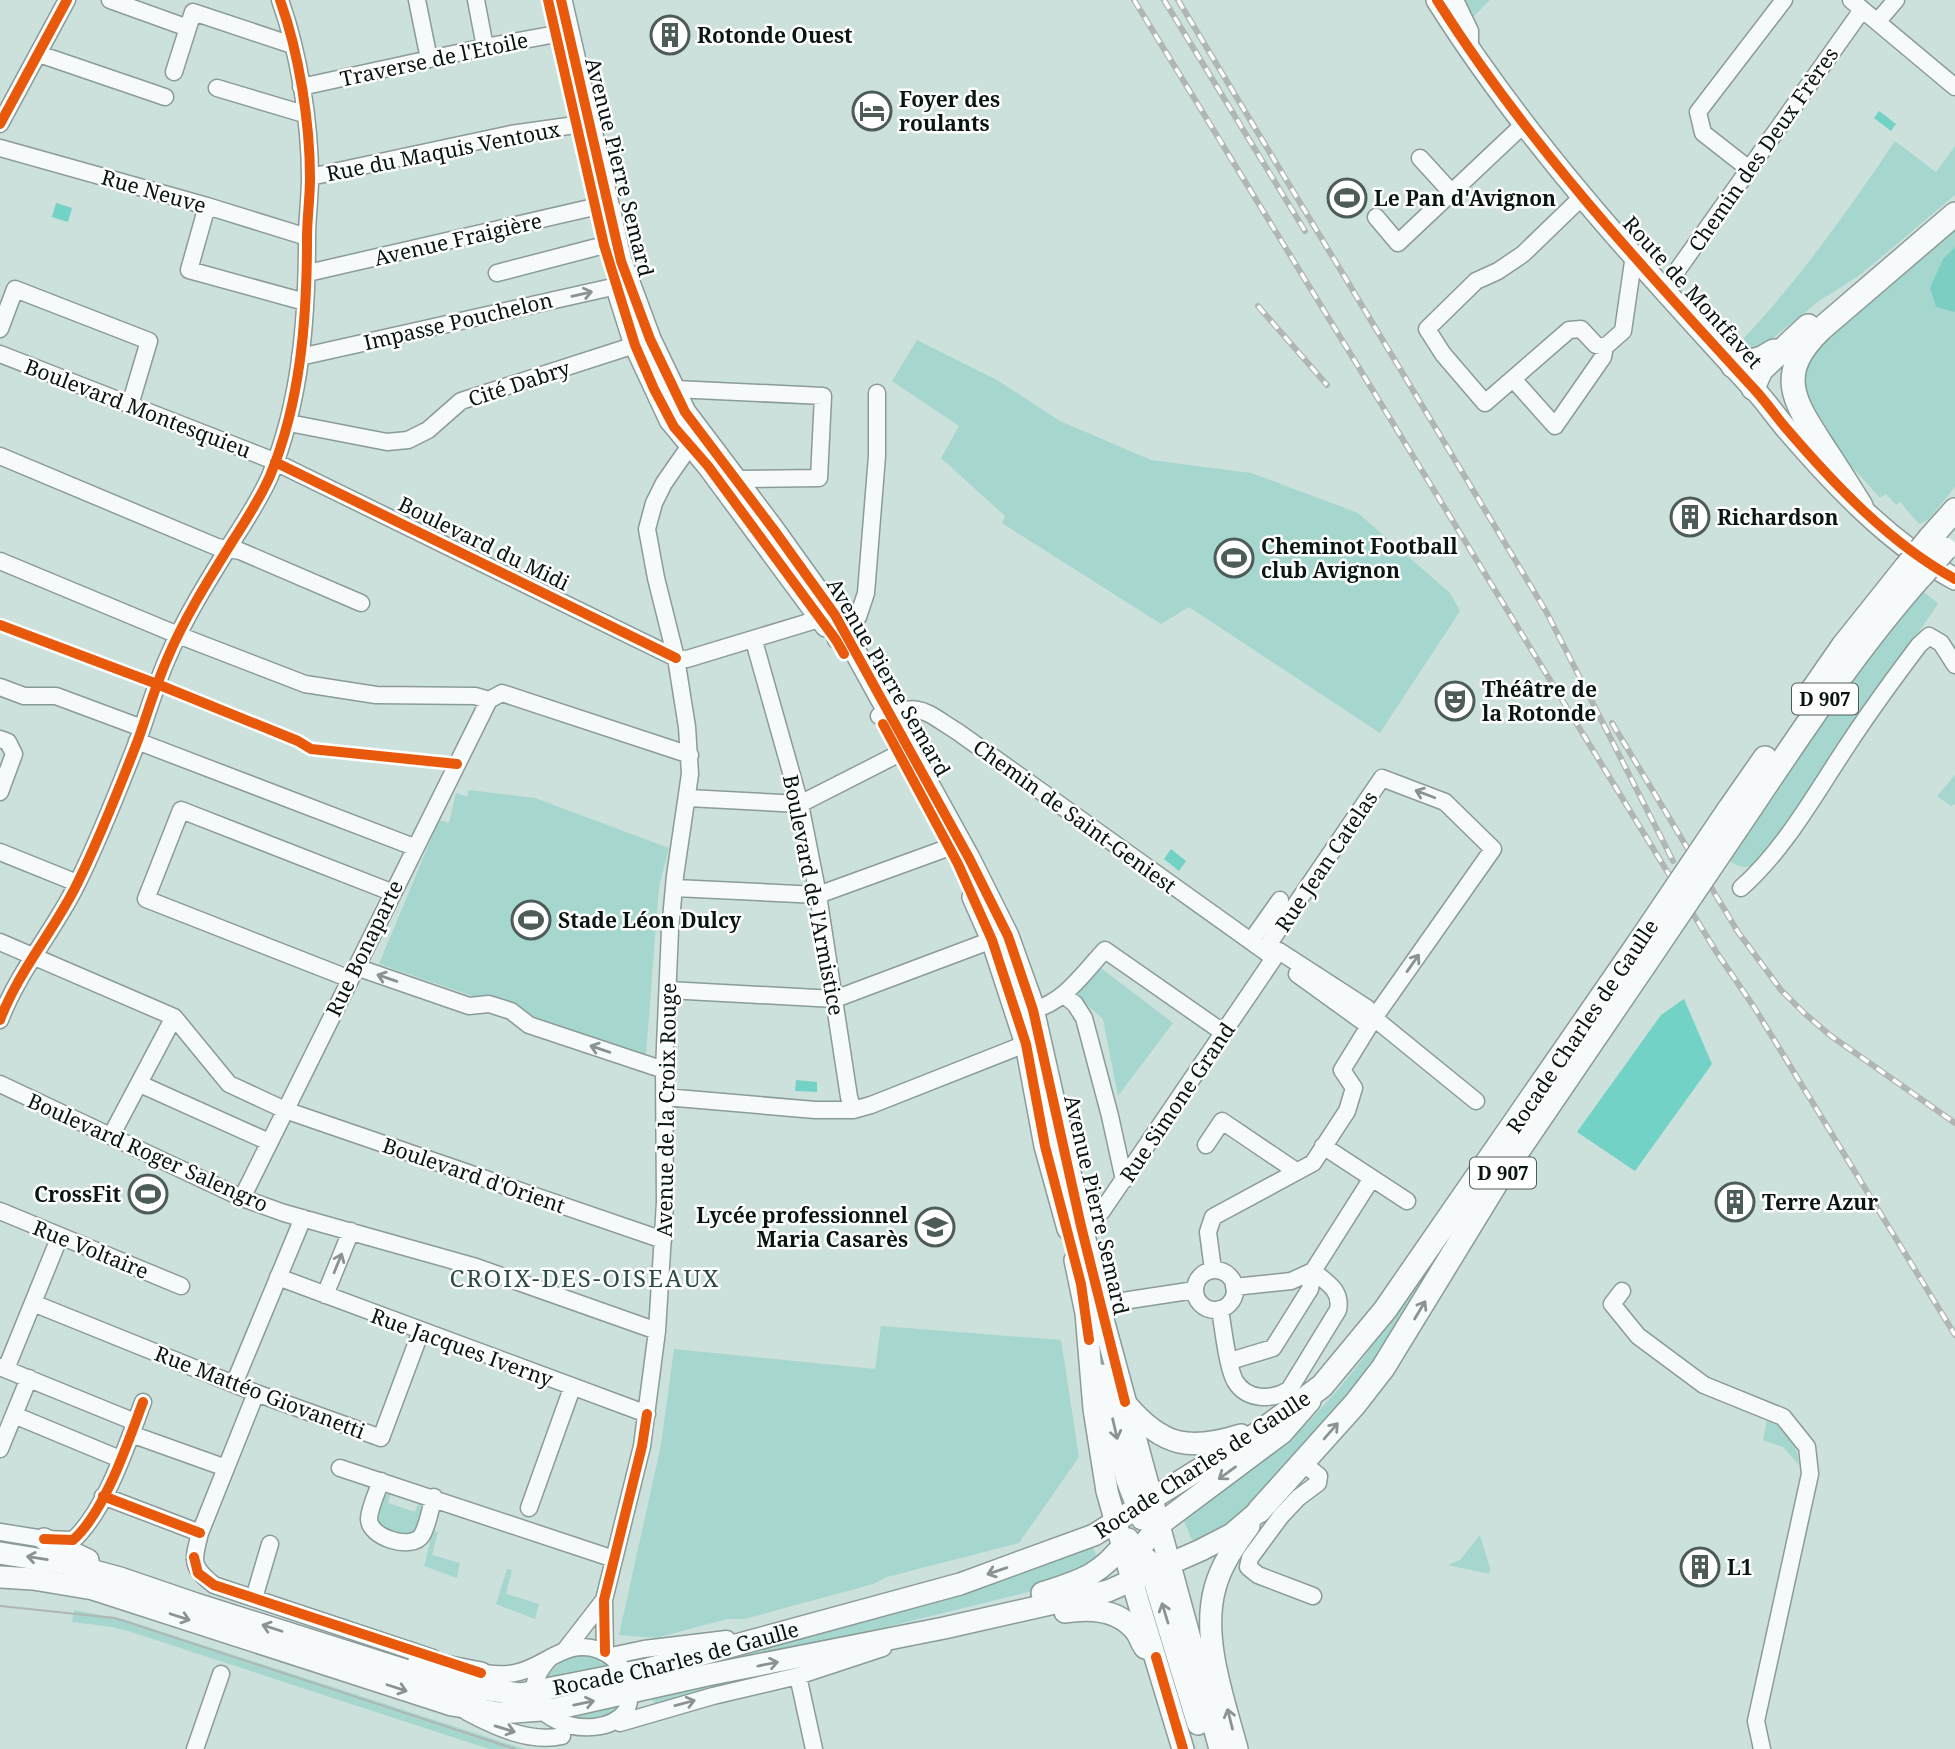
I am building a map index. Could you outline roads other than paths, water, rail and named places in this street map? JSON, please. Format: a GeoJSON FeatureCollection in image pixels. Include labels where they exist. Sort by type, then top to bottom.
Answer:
{"type":"FeatureCollection","features":[{"type":"Feature","properties":{"kind":"highway"},"geometry":{"type":"LineString","coordinates":[[1753,388],[1761,370],[1794,337],[1955,204]]}},
{"type":"Feature","properties":{"kind":"highway"},"geometry":{"type":"LineString","coordinates":[[1753,388],[1779,381],[1794,365],[1804,346],[1821,329],[1955,214]]}},
{"type":"Feature","properties":{"kind":"highway"},"geometry":{"type":"LineString","coordinates":[[1733,366],[1762,358],[1794,337]]}},
{"type":"Feature","properties":{"kind":"highway"},"geometry":{"type":"LineString","coordinates":[[1794,365],[1793,380],[1798,405],[1861,506]]}},
{"type":"Feature","properties":{"kind":"highway","name":"Rocade Charles de Gaulle"},"geometry":{"type":"LineString","coordinates":[[1303,1463],[1383,1368],[1498,1180],[1640,957],[1732,820],[1843,646],[1943,542],[1955,510]]}},
{"type":"Feature","properties":{"kind":"highway","name":"Rocade Charles de Gaulle"},"geometry":{"type":"LineString","coordinates":[[1267,1427],[1322,1386],[1393,1299],[1640,957]]}},
{"type":"Feature","properties":{"kind":"highway","name":"D 907"},"geometry":{"type":"LineString","coordinates":[[1259,1511],[1303,1463]]}},
{"type":"Feature","properties":{"kind":"main road","name":"Avenue Pierre Semard"},"geometry":{"type":"LineString","coordinates":[[548,0],[561,34],[610,243],[617,286],[635,345],[670,420],[696,438],[736,479],[834,626],[1008,936],[1033,1010],[1033,1041],[1045,1146],[1076,1231],[1092,1306],[1125,1402],[1139,1526]]}},
{"type":"Feature","properties":{"kind":"main road","name":"Avenue Pierre Semard"},"geometry":{"type":"LineString","coordinates":[[561,0],[561,34],[575,125],[601,206]]}},
{"type":"Feature","properties":{"kind":"main road","name":"Route de Montfavet"},"geometry":{"type":"LineString","coordinates":[[1437,0],[1523,125],[1582,197],[1806,451],[1905,545],[1955,579]]}},
{"type":"Feature","properties":{"kind":"main road","name":"Avenue Pierre Semard"},"geometry":{"type":"LineString","coordinates":[[610,243],[650,339],[696,438],[834,626]]}},
{"type":"Feature","properties":{"kind":"main road","name":"Avenue Pierre Semard"},"geometry":{"type":"LineString","coordinates":[[955,845],[1033,1041]]}},
{"type":"Feature","properties":{"kind":"main road","name":"Avenue Pierre Semard"},"geometry":{"type":"LineString","coordinates":[[1092,1306],[1089,1340],[1094,1409],[1109,1498],[1139,1526],[1168,1561],[1220,1749]]}},
{"type":"Feature","properties":{"kind":"main road"},"geometry":{"type":"LineString","coordinates":[[1089,1340],[1099,1361],[1139,1526],[1133,1582],[1183,1749]]}},
{"type":"Feature","properties":{"kind":"main road"},"geometry":{"type":"LineString","coordinates":[[982,1619],[1043,1593],[1082,1581],[1100,1570],[1139,1526],[1282,1433],[1322,1386]]}},
{"type":"Feature","properties":{"kind":"main road"},"geometry":{"type":"LineString","coordinates":[[1125,1402],[1149,1428],[1165,1439],[1178,1443],[1221,1441],[1267,1427]]}},
{"type":"Feature","properties":{"kind":"main road","name":"Rocade Charles de Gaulle"},"geometry":{"type":"LineString","coordinates":[[627,1684],[782,1632],[906,1596],[960,1584],[1094,1535],[1139,1526],[1267,1427]]}},
{"type":"Feature","properties":{"kind":"main road"},"geometry":{"type":"LineString","coordinates":[[1094,1535],[1103,1522],[1109,1498]]}},
{"type":"Feature","properties":{"kind":"main road"},"geometry":{"type":"LineString","coordinates":[[1237,1749],[1212,1642],[1210,1611],[1215,1588],[1228,1558],[1259,1511]]}},
{"type":"Feature","properties":{"kind":"main road","name":"Rocade Charles de Gaulle"},"geometry":{"type":"LineString","coordinates":[[0,1577],[58,1583],[116,1596],[452,1705],[499,1713],[537,1702],[627,1684],[707,1675],[944,1628],[1108,1591],[1133,1582],[1168,1561],[1232,1534],[1259,1511]]}},
{"type":"Feature","properties":{"kind":"main road"},"geometry":{"type":"LineString","coordinates":[[44,1539],[120,1577]]}},
{"type":"Feature","properties":{"kind":"main road","name":"Rocade Charles de Gaulle"},"geometry":{"type":"LineString","coordinates":[[0,1553],[68,1564],[120,1577],[455,1686],[521,1694],[537,1702]]}},
{"type":"Feature","properties":{"kind":"main road"},"geometry":{"type":"LineString","coordinates":[[1168,1561],[1206,1749]]}},
{"type":"Feature","properties":{"kind":"main road"},"geometry":{"type":"LineString","coordinates":[[982,1619],[1029,1618],[1087,1609],[1107,1612],[1129,1625],[1142,1645],[1156,1657]]}},
{"type":"Feature","properties":{"kind":"main road"},"geometry":{"type":"LineString","coordinates":[[337,1649],[481,1673]]}},
{"type":"Feature","properties":{"kind":"street"},"geometry":{"type":"LineString","coordinates":[[1,119],[67,0]]}},
{"type":"Feature","properties":{"kind":"street"},"geometry":{"type":"LineString","coordinates":[[110,0],[188,28]]}},
{"type":"Feature","properties":{"kind":"street"},"geometry":{"type":"LineString","coordinates":[[0,1020],[33,956],[61,915],[77,883],[140,734],[178,635],[257,502],[289,423],[300,357],[308,273],[310,177],[301,87],[280,0]]}},
{"type":"Feature","properties":{"kind":"street"},"geometry":{"type":"LineString","coordinates":[[417,0],[429,59]]}},
{"type":"Feature","properties":{"kind":"street"},"geometry":{"type":"LineString","coordinates":[[476,0],[485,47]]}},
{"type":"Feature","properties":{"kind":"street"},"geometry":{"type":"LineString","coordinates":[[1455,0],[1470,31],[1470,49]]}},
{"type":"Feature","properties":{"kind":"street"},"geometry":{"type":"LineString","coordinates":[[1749,169],[1703,133],[1698,112],[1784,0]]}},
{"type":"Feature","properties":{"kind":"street"},"geometry":{"type":"LineString","coordinates":[[1877,22],[1896,0]]}},
{"type":"Feature","properties":{"kind":"street"},"geometry":{"type":"LineString","coordinates":[[1856,5],[1955,87]]}},
{"type":"Feature","properties":{"kind":"street","name":"Chemin des Deux Frères"},"geometry":{"type":"LineString","coordinates":[[1664,289],[1749,169],[1856,5]]}},
{"type":"Feature","properties":{"kind":"street"},"geometry":{"type":"LineString","coordinates":[[174,72],[193,12],[292,45]]}},
{"type":"Feature","properties":{"kind":"street","name":"Traverse de l'Etoile"},"geometry":{"type":"LineString","coordinates":[[301,87],[485,47],[561,34]]}},
{"type":"Feature","properties":{"kind":"street"},"geometry":{"type":"LineString","coordinates":[[39,54],[165,97]]}},
{"type":"Feature","properties":{"kind":"street"},"geometry":{"type":"LineString","coordinates":[[217,88],[304,114]]}},
{"type":"Feature","properties":{"kind":"street","name":"Rue du Maquis Ventoux"},"geometry":{"type":"LineString","coordinates":[[310,177],[510,134],[575,125]]}},
{"type":"Feature","properties":{"kind":"street"},"geometry":{"type":"LineString","coordinates":[[1376,217],[1398,243],[1523,125]]}},
{"type":"Feature","properties":{"kind":"street","name":"Rue Neuve"},"geometry":{"type":"LineString","coordinates":[[0,148],[307,237]]}},
{"type":"Feature","properties":{"kind":"street"},"geometry":{"type":"LineString","coordinates":[[1420,158],[1452,193]]}},
{"type":"Feature","properties":{"kind":"street"},"geometry":{"type":"LineString","coordinates":[[1582,197],[1523,254],[1498,271],[1476,281],[1427,329],[1443,354],[1485,403],[1569,330],[1581,329],[1596,345],[1605,346]]}},
{"type":"Feature","properties":{"kind":"street"},"geometry":{"type":"LineString","coordinates":[[207,206],[189,270],[305,302]]}},
{"type":"Feature","properties":{"kind":"street","name":"Avenue Fraigière"},"geometry":{"type":"LineString","coordinates":[[308,273],[601,206]]}},
{"type":"Feature","properties":{"kind":"street"},"geometry":{"type":"LineString","coordinates":[[497,272],[610,243]]}},
{"type":"Feature","properties":{"kind":"street"},"geometry":{"type":"LineString","coordinates":[[1514,380],[1555,426],[1603,357],[1605,346],[1623,331],[1634,256]]}},
{"type":"Feature","properties":{"kind":"street","name":"Impasse Pouchelon"},"geometry":{"type":"LineString","coordinates":[[300,357],[617,286]]}},
{"type":"Feature","properties":{"kind":"street"},"geometry":{"type":"LineString","coordinates":[[0,329],[15,289],[149,341],[130,405]]}},
{"type":"Feature","properties":{"kind":"street","name":"Cité Dabry"},"geometry":{"type":"LineString","coordinates":[[289,423],[387,442],[408,440],[428,430],[461,401],[635,345]]}},
{"type":"Feature","properties":{"kind":"street","name":"Boulevard Montesquieu"},"geometry":{"type":"LineString","coordinates":[[0,354],[275,462]]}},
{"type":"Feature","properties":{"kind":"street"},"geometry":{"type":"LineString","coordinates":[[675,389],[823,396],[819,478],[736,479]]}},
{"type":"Feature","properties":{"kind":"street"},"geometry":{"type":"LineString","coordinates":[[676,658],[687,659],[754,641],[834,626],[858,617],[866,593],[877,456],[877,393]]}},
{"type":"Feature","properties":{"kind":"street","name":"Avenue de la Croix Rouge"},"geometry":{"type":"LineString","coordinates":[[608,1654],[604,1600],[642,1446],[657,1331],[663,1240],[664,1070],[668,990],[675,888],[688,798],[690,755],[676,658],[647,529],[654,503],[664,483],[696,438]]}},
{"type":"Feature","properties":{"kind":"street"},"geometry":{"type":"LineString","coordinates":[[0,456],[218,547],[240,551],[362,603]]}},
{"type":"Feature","properties":{"kind":"street","name":"Boulevard du Midi"},"geometry":{"type":"LineString","coordinates":[[275,462],[676,658]]}},
{"type":"Feature","properties":{"kind":"street"},"geometry":{"type":"LineString","coordinates":[[0,561],[305,684],[376,695],[475,695],[489,700],[502,693],[690,755]]}},
{"type":"Feature","properties":{"kind":"street"},"geometry":{"type":"LineString","coordinates":[[1741,888],[1756,874],[1800,817],[1869,712],[1919,645],[1929,636],[1941,643],[1955,665]]}},
{"type":"Feature","properties":{"kind":"street","name":"Boulevard de l'Armistice"},"geometry":{"type":"LineString","coordinates":[[754,641],[800,804],[818,895],[853,1110]]}},
{"type":"Feature","properties":{"kind":"street"},"geometry":{"type":"LineString","coordinates":[[0,687],[24,696],[56,696],[140,734],[414,847]]}},
{"type":"Feature","properties":{"kind":"street","name":"Rue Bonaparte"},"geometry":{"type":"LineString","coordinates":[[242,1198],[391,892],[489,700]]}},
{"type":"Feature","properties":{"kind":"street","name":"Chemin de Saint-Geniest"},"geometry":{"type":"LineString","coordinates":[[885,714],[917,708],[958,732],[1264,949],[1372,1022],[1476,1101]]}},
{"type":"Feature","properties":{"kind":"street"},"geometry":{"type":"LineString","coordinates":[[0,739],[8,743],[14,754],[0,792]]}},
{"type":"Feature","properties":{"kind":"street"},"geometry":{"type":"LineString","coordinates":[[688,798],[800,804],[904,751]]}},
{"type":"Feature","properties":{"kind":"street","name":"Rue Jean Catelas"},"geometry":{"type":"LineString","coordinates":[[1264,949],[1382,778],[1445,802],[1493,849],[1372,1022]]}},
{"type":"Feature","properties":{"kind":"street"},"geometry":{"type":"LineString","coordinates":[[391,892],[181,810],[146,899],[353,973],[469,1006],[489,1004],[511,1011],[529,1025],[664,1070]]}},
{"type":"Feature","properties":{"kind":"street"},"geometry":{"type":"LineString","coordinates":[[675,888],[818,895],[955,845]]}},
{"type":"Feature","properties":{"kind":"street"},"geometry":{"type":"LineString","coordinates":[[0,852],[77,883]]}},
{"type":"Feature","properties":{"kind":"street"},"geometry":{"type":"LineString","coordinates":[[1264,949],[1280,900]]}},
{"type":"Feature","properties":{"kind":"street"},"geometry":{"type":"LineString","coordinates":[[668,990],[835,999],[992,940]]}},
{"type":"Feature","properties":{"kind":"street"},"geometry":{"type":"LineString","coordinates":[[0,942],[174,1017],[111,1136]]}},
{"type":"Feature","properties":{"kind":"street","name":"Rue Simone Grand"},"geometry":{"type":"LineString","coordinates":[[1076,1231],[1097,1218],[1224,1033],[1264,949]]}},
{"type":"Feature","properties":{"kind":"street"},"geometry":{"type":"LineString","coordinates":[[1033,1010],[1047,1006],[1064,995],[1105,950],[1224,1033]]}},
{"type":"Feature","properties":{"kind":"street"},"geometry":{"type":"LineString","coordinates":[[1064,995],[1084,1018],[1124,1180]]}},
{"type":"Feature","properties":{"kind":"street","name":"Boulevard d'Orient"},"geometry":{"type":"LineString","coordinates":[[174,1017],[229,1084],[285,1110],[663,1240]]}},
{"type":"Feature","properties":{"kind":"street"},"geometry":{"type":"LineString","coordinates":[[1213,1270],[1208,1232],[1213,1217],[1312,1163],[1352,1100],[1354,1088],[1342,1070],[1372,1022]]}},
{"type":"Feature","properties":{"kind":"street"},"geometry":{"type":"LineString","coordinates":[[665,1097],[815,1110],[853,1110],[1033,1041]]}},
{"type":"Feature","properties":{"kind":"street","name":"Boulevard Roger Salengro"},"geometry":{"type":"LineString","coordinates":[[0,1084],[242,1198],[476,1267],[657,1331]]}},
{"type":"Feature","properties":{"kind":"street"},"geometry":{"type":"LineString","coordinates":[[140,1084],[269,1142]]}},
{"type":"Feature","properties":{"kind":"street"},"geometry":{"type":"LineString","coordinates":[[1206,1145],[1222,1121],[1296,1171]]}},
{"type":"Feature","properties":{"kind":"street"},"geometry":{"type":"LineString","coordinates":[[1323,1146],[1407,1201]]}},
{"type":"Feature","properties":{"kind":"street"},"geometry":{"type":"LineString","coordinates":[[1230,1362],[1273,1348],[1310,1289],[1313,1271],[1372,1178]]}},
{"type":"Feature","properties":{"kind":"street","name":"Rue Voltaire"},"geometry":{"type":"LineString","coordinates":[[0,1211],[181,1286]]}},
{"type":"Feature","properties":{"kind":"street"},"geometry":{"type":"LineString","coordinates":[[234,1384],[303,1218]]}},
{"type":"Feature","properties":{"kind":"street"},"geometry":{"type":"LineString","coordinates":[[325,1296],[351,1231]]}},
{"type":"Feature","properties":{"kind":"street"},"geometry":{"type":"LineString","coordinates":[[60,1236],[3,1368],[226,1468]]}},
{"type":"Feature","properties":{"kind":"street"},"geometry":{"type":"LineString","coordinates":[[1213,1270],[1226,1274],[1234,1287],[1230,1303],[1220,1309],[1203,1306],[1195,1290],[1199,1279],[1213,1270]]}},
{"type":"Feature","properties":{"kind":"street"},"geometry":{"type":"LineString","coordinates":[[1234,1287],[1291,1281],[1313,1271]]}},
{"type":"Feature","properties":{"kind":"street"},"geometry":{"type":"LineString","coordinates":[[1220,1309],[1234,1378],[1249,1393],[1277,1398],[1289,1390],[1338,1310],[1340,1300],[1337,1292],[1313,1271]]}},
{"type":"Feature","properties":{"kind":"street","name":"Rue Jacques Iverny"},"geometry":{"type":"LineString","coordinates":[[278,1277],[647,1414]]}},
{"type":"Feature","properties":{"kind":"street"},"geometry":{"type":"LineString","coordinates":[[1092,1306],[1195,1290]]}},
{"type":"Feature","properties":{"kind":"street"},"geometry":{"type":"LineString","coordinates":[[1622,1291],[1612,1304],[1639,1336],[1704,1385],[1783,1416],[1807,1447],[1810,1474],[1756,1721],[1762,1749]]}},
{"type":"Feature","properties":{"kind":"street","name":"Rue Mattéo Giovanetti"},"geometry":{"type":"LineString","coordinates":[[33,1303],[256,1393],[381,1438],[421,1331]]}},
{"type":"Feature","properties":{"kind":"street"},"geometry":{"type":"LineString","coordinates":[[0,1449],[29,1378]]}},
{"type":"Feature","properties":{"kind":"street"},"geometry":{"type":"LineString","coordinates":[[529,1508],[572,1388]]}},
{"type":"Feature","properties":{"kind":"street"},"geometry":{"type":"LineString","coordinates":[[256,1393],[200,1533],[194,1557],[198,1573],[214,1585],[481,1673],[519,1672],[566,1649],[593,1647],[608,1654],[627,1684],[629,1704],[615,1731]]}},
{"type":"Feature","properties":{"kind":"street"},"geometry":{"type":"LineString","coordinates":[[0,1532],[44,1539],[73,1540],[84,1531],[120,1459],[143,1402]]}},
{"type":"Feature","properties":{"kind":"street"},"geometry":{"type":"LineString","coordinates":[[14,1415],[120,1459]]}},
{"type":"Feature","properties":{"kind":"street"},"geometry":{"type":"LineString","coordinates":[[1303,1463],[1319,1476],[1318,1483],[1297,1498],[1281,1516],[1250,1558],[1248,1567],[1258,1575],[1313,1596]]}},
{"type":"Feature","properties":{"kind":"street"},"geometry":{"type":"LineString","coordinates":[[340,1468],[434,1497],[614,1559]]}},
{"type":"Feature","properties":{"kind":"street"},"geometry":{"type":"LineString","coordinates":[[381,1481],[369,1519],[372,1530],[381,1536],[408,1543],[416,1541],[422,1536],[434,1497]]}},
{"type":"Feature","properties":{"kind":"street"},"geometry":{"type":"LineString","coordinates":[[103,1496],[200,1533]]}},
{"type":"Feature","properties":{"kind":"street"},"geometry":{"type":"LineString","coordinates":[[254,1598],[270,1544]]}},
{"type":"Feature","properties":{"kind":"street","name":"Avenue de la Croix Rouge"},"geometry":{"type":"LineString","coordinates":[[566,1649],[604,1600]]}},
{"type":"Feature","properties":{"kind":"street"},"geometry":{"type":"LineString","coordinates":[[452,1705],[492,1725],[519,1734],[570,1742],[593,1740],[688,1702],[798,1676],[944,1628]]}},
{"type":"Feature","properties":{"kind":"street"},"geometry":{"type":"LineString","coordinates":[[608,1654],[782,1632]]}},
{"type":"Feature","properties":{"kind":"street"},"geometry":{"type":"LineString","coordinates":[[551,1657],[539,1673],[537,1702],[552,1730],[570,1742]]}},
{"type":"Feature","properties":{"kind":"street"},"geometry":{"type":"LineString","coordinates":[[195,1749],[221,1674]]}},
{"type":"Feature","properties":{"kind":"street"},"geometry":{"type":"LineString","coordinates":[[798,1676],[814,1749]]}},
{"type":"Feature","properties":{"kind":"tram line"},"geometry":{"type":"LineString","coordinates":[[0,1606],[115,1618],[515,1749]]}},
{"type":"Feature","properties":{"kind":"railway"},"geometry":{"type":"LineString","coordinates":[[1134,0],[1717,953],[1754,1007],[1955,1335]]}},
{"type":"Feature","properties":{"kind":"railway"},"geometry":{"type":"LineString","coordinates":[[1164,0],[1305,231]]}},
{"type":"Feature","properties":{"kind":"railway"},"geometry":{"type":"LineString","coordinates":[[1178,0],[1547,613],[1673,861]]}},
{"type":"Feature","properties":{"kind":"railway"},"geometry":{"type":"LineString","coordinates":[[1258,306],[1327,385]]}},
{"type":"Feature","properties":{"kind":"railway"},"geometry":{"type":"LineString","coordinates":[[1612,723],[1738,932],[1781,990],[1831,1036],[1955,1123]]}},
{"type":"Feature","properties":{"kind":"place","name":"Rotonde Ouest"},"geometry":{"type":"Point","coordinates":[670,35]}},
{"type":"Feature","properties":{"kind":"place","name":"Foyer des roulants"},"geometry":{"type":"Point","coordinates":[872,111]}},
{"type":"Feature","properties":{"kind":"place","name":"Le Pan d'Avignon"},"geometry":{"type":"Point","coordinates":[1347,198]}},
{"type":"Feature","properties":{"kind":"place","name":"Richardson"},"geometry":{"type":"Point","coordinates":[1690,517]}},
{"type":"Feature","properties":{"kind":"place","name":"Cheminot Football club Avignon"},"geometry":{"type":"Point","coordinates":[1234,558]}},
{"type":"Feature","properties":{"kind":"place","name":"Théâtre de la Rotonde"},"geometry":{"type":"Point","coordinates":[1455,701]}},
{"type":"Feature","properties":{"kind":"place","name":"Stade Léon Dulcy"},"geometry":{"type":"Point","coordinates":[531,920]}},
{"type":"Feature","properties":{"kind":"place","name":"CrossFit"},"geometry":{"type":"Point","coordinates":[148,1194]}},
{"type":"Feature","properties":{"kind":"place","name":"Terre Azur"},"geometry":{"type":"Point","coordinates":[1735,1202]}},
{"type":"Feature","properties":{"kind":"place","name":"Lycée professionnel Maria Casarès"},"geometry":{"type":"Point","coordinates":[935,1227]}},
{"type":"Feature","properties":{"kind":"place","name":"L1"},"geometry":{"type":"Point","coordinates":[1700,1567]}},
{"type":"Feature","properties":{"kind":"district","name":"CROIX-DES-OISEAUX"},"geometry":{"type":"Point","coordinates":[585,1277]}}]}
